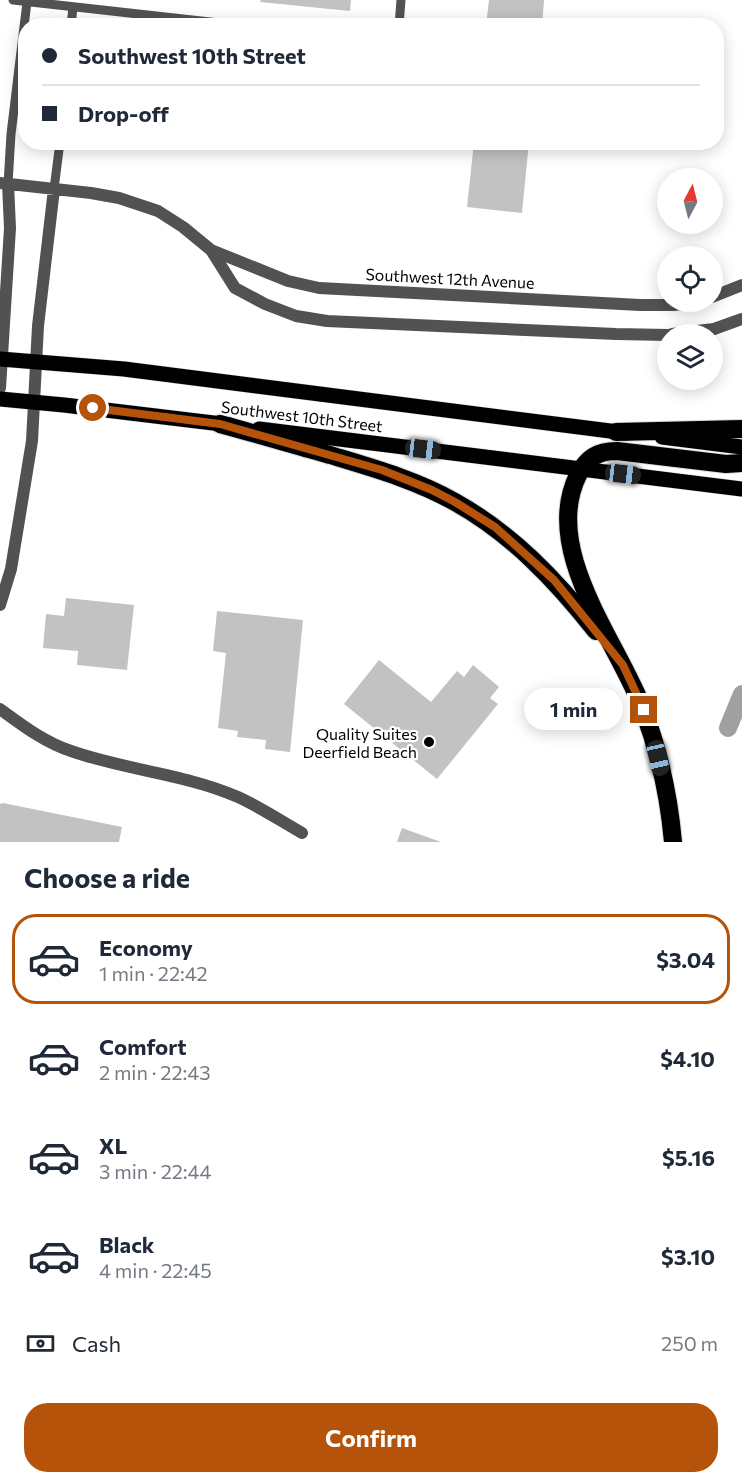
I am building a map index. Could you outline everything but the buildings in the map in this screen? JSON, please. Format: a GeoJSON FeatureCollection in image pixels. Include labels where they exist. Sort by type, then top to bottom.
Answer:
{"type":"FeatureCollection","features":[{"type":"Feature","properties":{"kind":"highway"},"geometry":{"type":"LineString","coordinates":[[220,424],[382,470],[455,502],[495,527],[535,562],[573,602],[623,665]]}},
{"type":"Feature","properties":{"kind":"highway"},"geometry":{"type":"LineString","coordinates":[[616,432],[742,429]]}},
{"type":"Feature","properties":{"kind":"highway"},"geometry":{"type":"LineString","coordinates":[[673,842],[664,783],[652,733],[635,688],[584,590],[573,554],[569,527],[571,491],[581,469],[596,454],[609,451],[726,464],[742,463]]}},
{"type":"Feature","properties":{"kind":"main road","name":"Southwest 10th Street"},"geometry":{"type":"LineString","coordinates":[[1,359],[145,372],[742,447]]}},
{"type":"Feature","properties":{"kind":"main road","name":"Southwest 10th Street"},"geometry":{"type":"LineString","coordinates":[[0,399],[742,489]]}},
{"type":"Feature","properties":{"kind":"street","name":"Southwest 12th Avenue"},"geometry":{"type":"LineString","coordinates":[[4,183],[120,198],[158,211],[183,227],[211,250],[288,281],[319,288],[657,304]]}},
{"type":"Feature","properties":{"kind":"street"},"geometry":{"type":"LineString","coordinates":[[0,388],[10,228],[4,183]]}},
{"type":"Feature","properties":{"kind":"street"},"geometry":{"type":"LineString","coordinates":[[0,605],[8,585],[32,441],[38,326],[54,189]]}},
{"type":"Feature","properties":{"kind":"street","name":"Southwest 12th Avenue"},"geometry":{"type":"LineString","coordinates":[[211,250],[235,288],[265,304],[296,316],[338,321],[657,335]]}},
{"type":"Feature","properties":{"kind":"street"},"geometry":{"type":"LineString","coordinates":[[723,293],[742,285]]}},
{"type":"Feature","properties":{"kind":"street"},"geometry":{"type":"LineString","coordinates":[[723,326],[742,319]]}},
{"type":"Feature","properties":{"kind":"street"},"geometry":{"type":"LineString","coordinates":[[0,709],[42,738],[69,751],[204,785],[239,797],[302,833]]}},
{"type":"Feature","properties":{"kind":"lane"},"geometry":{"type":"LineString","coordinates":[[13,0],[174,18]]}},
{"type":"Feature","properties":{"kind":"lane"},"geometry":{"type":"LineString","coordinates":[[400,18],[401,0]]}},
{"type":"Feature","properties":{"kind":"lane"},"geometry":{"type":"LineString","coordinates":[[25,18],[27,2]]}},
{"type":"Feature","properties":{"kind":"lane"},"geometry":{"type":"LineString","coordinates":[[72,18],[74,7]]}},
{"type":"Feature","properties":{"kind":"lane"},"geometry":{"type":"LineString","coordinates":[[4,183],[18,76]]}},
{"type":"Feature","properties":{"kind":"lane"},"geometry":{"type":"LineString","coordinates":[[54,189],[59,150]]}},
{"type":"Feature","properties":{"kind":"waterway"},"geometry":{"type":"LineString","coordinates":[[728,728],[742,694]]}},
{"type":"Feature","properties":{"kind":"place","name":"Quality Suites Deerfield Beach"},"geometry":{"type":"Point","coordinates":[429,742]}},
{"type":"Feature","properties":{"kind":"route"},"geometry":{"type":"LineString","coordinates":[[93,408],[220,424],[382,470],[455,502],[495,527],[554,580],[623,665],[644,710]]}}]}
